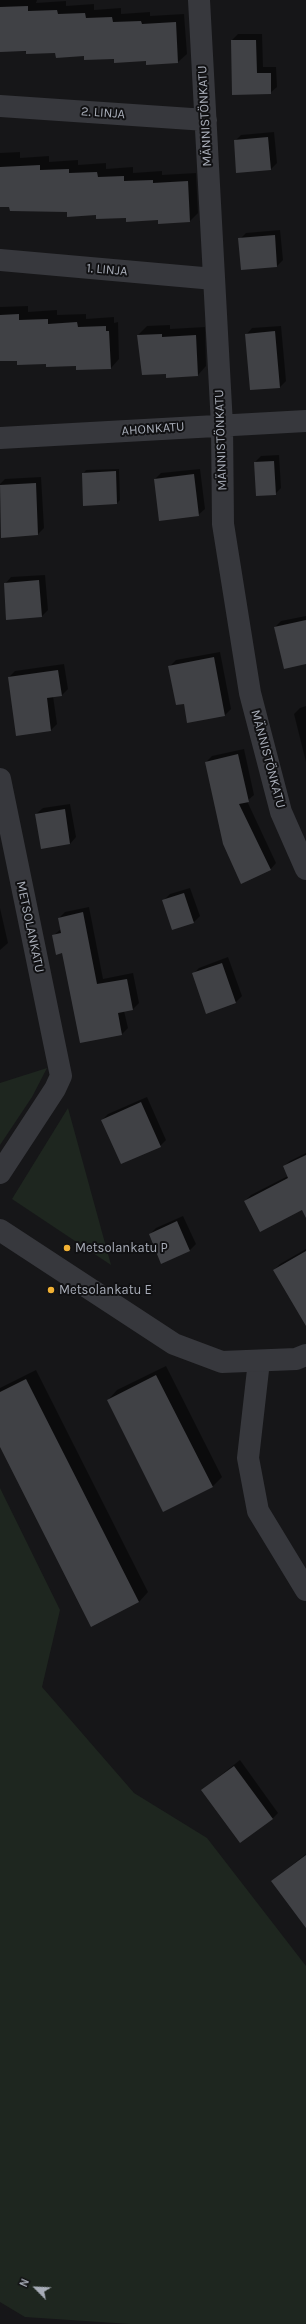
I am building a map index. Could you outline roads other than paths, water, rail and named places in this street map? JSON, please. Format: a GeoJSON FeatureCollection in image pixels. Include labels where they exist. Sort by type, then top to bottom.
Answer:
{"type":"FeatureCollection","features":[{"type":"Feature","properties":{"kind":"street","name":"MÄNNISTÖNKATU"},"geometry":{"type":"LineString","coordinates":[[199,0],[222,425],[223,524],[250,693],[281,812],[306,869]]}},
{"type":"Feature","properties":{"kind":"street","name":"2. LINJA"},"geometry":{"type":"LineString","coordinates":[[0,106],[206,120]]}},
{"type":"Feature","properties":{"kind":"street","name":"1. LINJA"},"geometry":{"type":"LineString","coordinates":[[0,260],[214,280]]}},
{"type":"Feature","properties":{"kind":"street","name":"AHONKATU"},"geometry":{"type":"LineString","coordinates":[[0,438],[306,421]]}},
{"type":"Feature","properties":{"kind":"street","name":"METSOLANKATU"},"geometry":{"type":"LineString","coordinates":[[0,779],[61,1076],[55,1089],[0,1173]]}},
{"type":"Feature","properties":{"kind":"street"},"geometry":{"type":"LineString","coordinates":[[0,1230],[174,1344],[222,1362],[296,1359],[306,1355]]}},
{"type":"Feature","properties":{"kind":"street"},"geometry":{"type":"LineString","coordinates":[[259,1361],[248,1458],[258,1510],[306,1590]]}},
{"type":"Feature","properties":{"kind":"place","name":"Metsolankatu P"},"geometry":{"type":"Point","coordinates":[67,1248]}},
{"type":"Feature","properties":{"kind":"place","name":"Metsolankatu E"},"geometry":{"type":"Point","coordinates":[51,1290]}}]}
